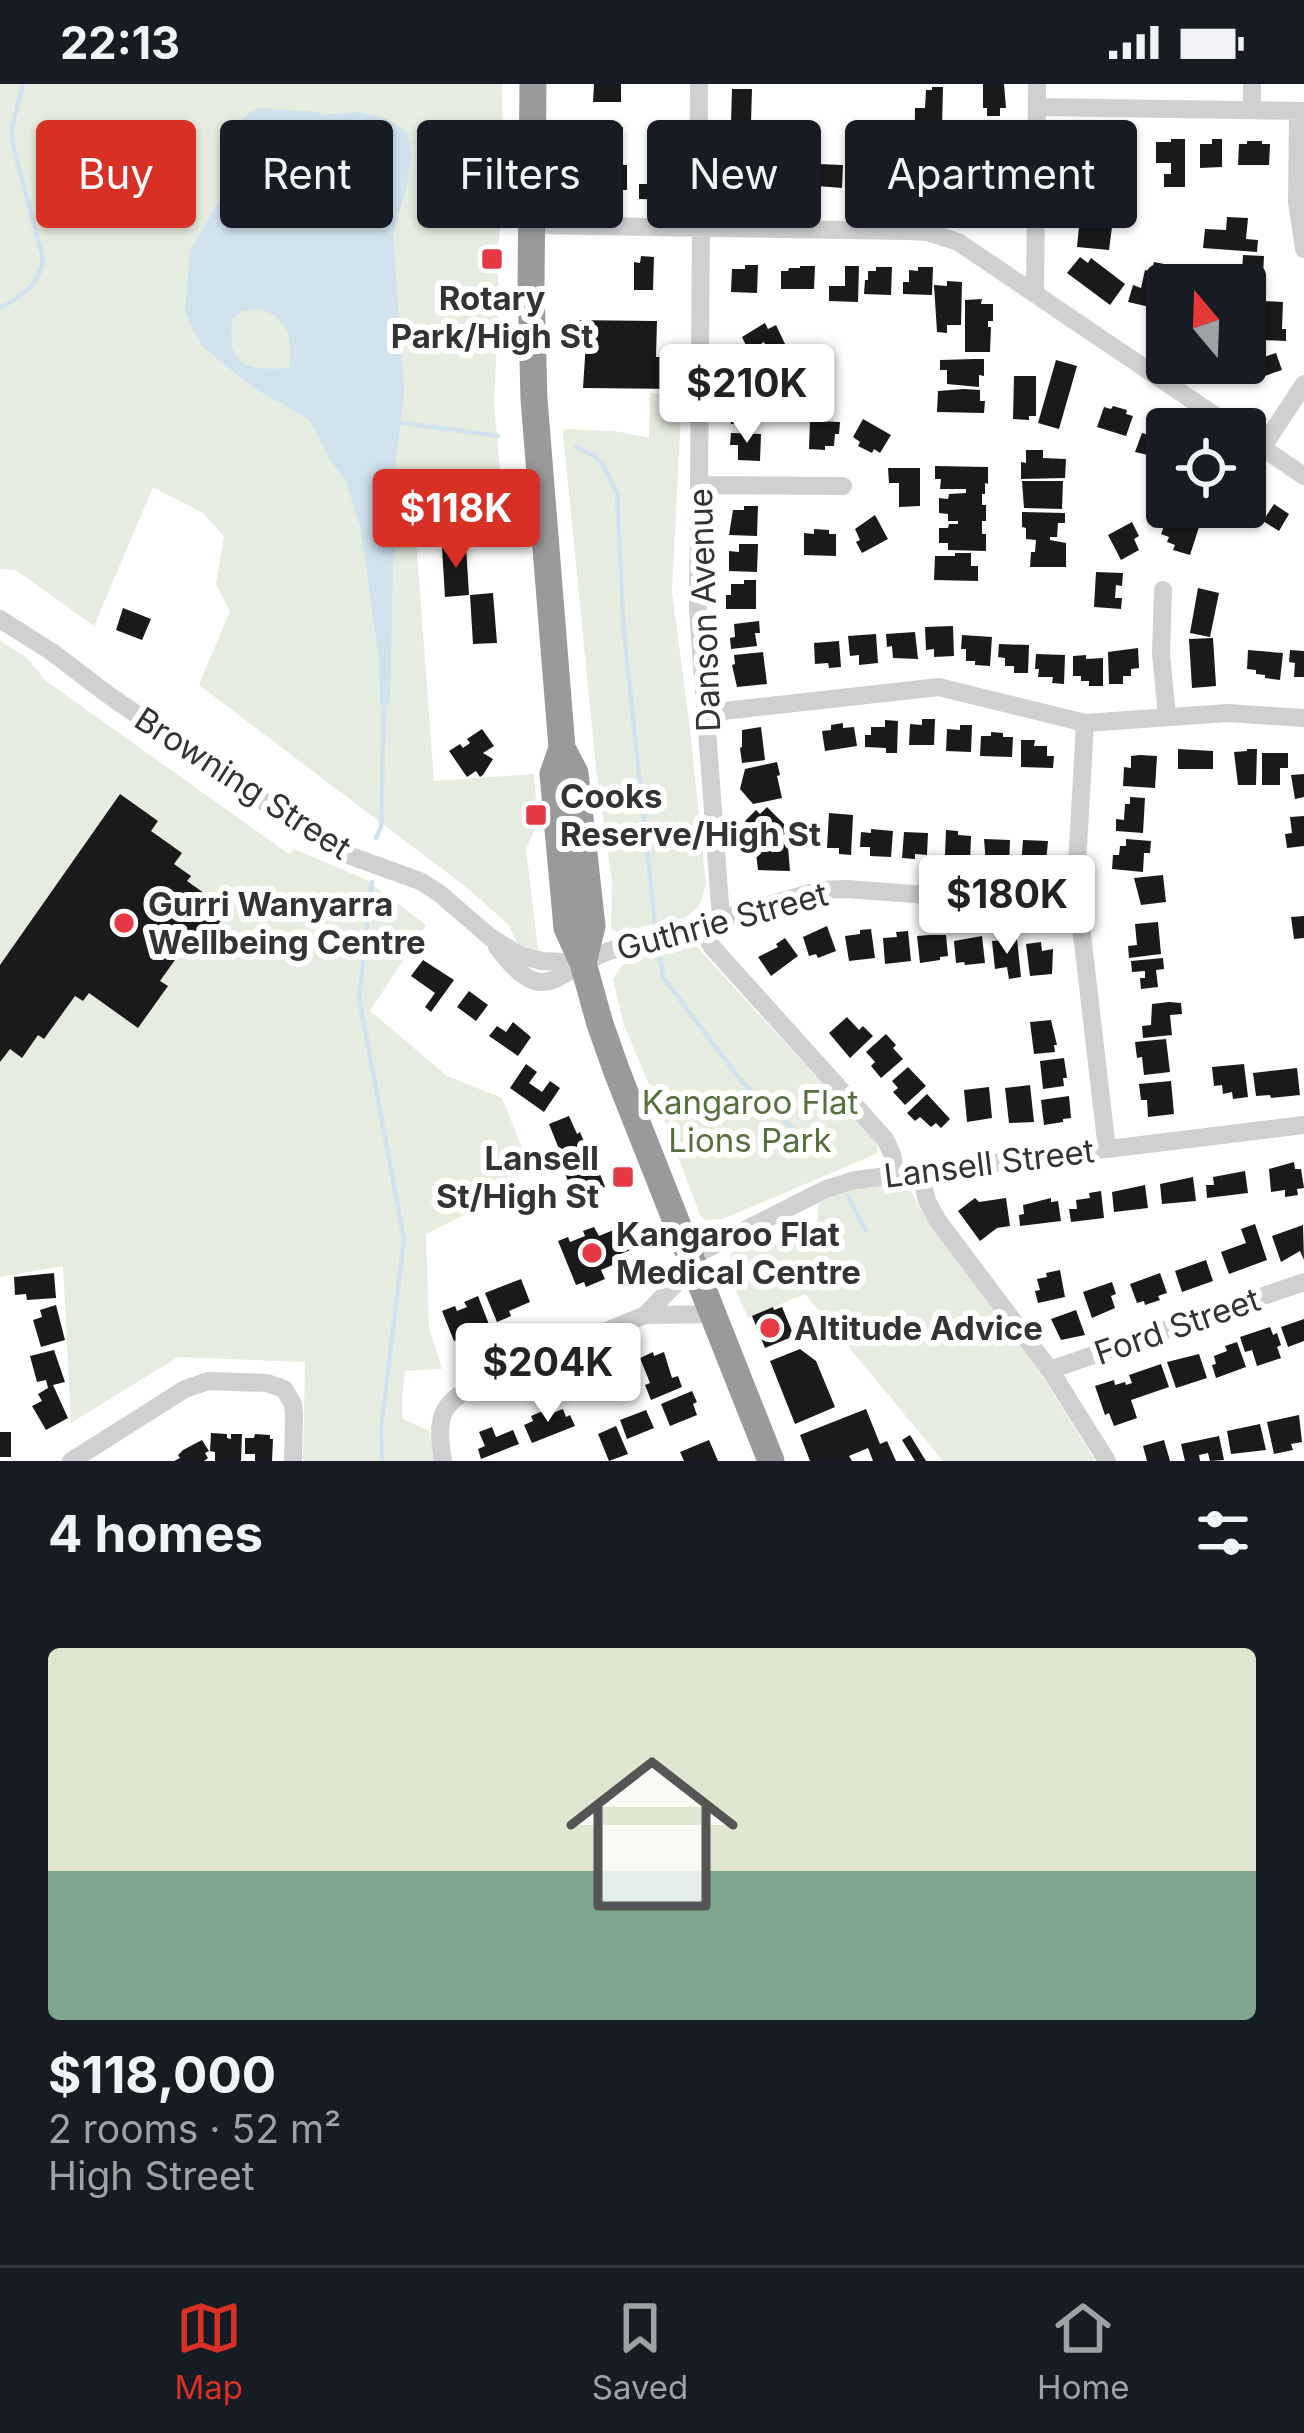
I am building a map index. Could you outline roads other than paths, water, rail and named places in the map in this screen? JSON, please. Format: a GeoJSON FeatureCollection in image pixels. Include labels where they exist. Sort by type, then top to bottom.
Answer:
{"type":"FeatureCollection","features":[{"type":"Feature","properties":{"kind":"highway"},"geometry":{"type":"LineString","coordinates":[[532,84],[532,120]]}},
{"type":"Feature","properties":{"kind":"highway"},"geometry":{"type":"LineString","coordinates":[[531,228],[534,399],[562,748],[575,773],[592,926],[584,963],[613,1060],[771,1461]]}},
{"type":"Feature","properties":{"kind":"street","name":"Danson Avenue"},"geometry":{"type":"LineString","coordinates":[[699,84],[698,610],[722,918]]}},
{"type":"Feature","properties":{"kind":"street"},"geometry":{"type":"LineString","coordinates":[[1035,294],[1037,84]]}},
{"type":"Feature","properties":{"kind":"street"},"geometry":{"type":"LineString","coordinates":[[1252,84],[1252,110]]}},
{"type":"Feature","properties":{"kind":"street"},"geometry":{"type":"LineString","coordinates":[[1037,107],[1301,111],[1297,202],[1304,249]]}},
{"type":"Feature","properties":{"kind":"street"},"geometry":{"type":"LineString","coordinates":[[623,227],[927,232],[958,242],[1203,408]]}},
{"type":"Feature","properties":{"kind":"street"},"geometry":{"type":"LineString","coordinates":[[1266,442],[1304,384]]}},
{"type":"Feature","properties":{"kind":"street"},"geometry":{"type":"LineString","coordinates":[[1266,451],[1304,476]]}},
{"type":"Feature","properties":{"kind":"street"},"geometry":{"type":"LineString","coordinates":[[699,485],[843,485]]}},
{"type":"Feature","properties":{"kind":"street"},"geometry":{"type":"LineString","coordinates":[[1163,590],[1161,652],[1167,717]]}},
{"type":"Feature","properties":{"kind":"street","name":"Browning Street"},"geometry":{"type":"LineString","coordinates":[[0,619],[334,850],[420,881],[508,950],[532,959],[584,963]]}},
{"type":"Feature","properties":{"kind":"street"},"geometry":{"type":"LineString","coordinates":[[706,713],[939,687],[1085,723],[1228,713],[1304,718]]}},
{"type":"Feature","properties":{"kind":"street"},"geometry":{"type":"LineString","coordinates":[[1085,723],[1078,906],[1107,1149]]}},
{"type":"Feature","properties":{"kind":"street","name":"Guthrie Street"},"geometry":{"type":"LineString","coordinates":[[584,963],[609,951],[805,893],[834,889],[1078,906]]}},
{"type":"Feature","properties":{"kind":"street"},"geometry":{"type":"LineString","coordinates":[[699,926],[712,948],[885,1139],[896,1174]]}},
{"type":"Feature","properties":{"kind":"street","name":"Lansell Street"},"geometry":{"type":"LineString","coordinates":[[645,1315],[692,1261],[826,1190],[855,1180],[1304,1125]]}},
{"type":"Feature","properties":{"kind":"street"},"geometry":{"type":"LineString","coordinates":[[920,1171],[938,1221],[1050,1370],[1107,1461]]}},
{"type":"Feature","properties":{"kind":"street","name":"Ford Street"},"geometry":{"type":"LineString","coordinates":[[1050,1370],[1304,1282]]}},
{"type":"Feature","properties":{"kind":"street","name":"Lansell Street"},"geometry":{"type":"LineString","coordinates":[[443,1461],[439,1428],[446,1408],[476,1385],[645,1315],[712,1313]]}},
{"type":"Feature","properties":{"kind":"street"},"geometry":{"type":"LineString","coordinates":[[71,1461],[185,1389],[208,1381],[267,1382],[284,1389],[293,1404],[293,1461]]}},
{"type":"Feature","properties":{"kind":"water"},"geometry":{"type":"Polygon","coordinates":[[[260,108],[323,115],[359,112],[390,120],[242,120],[260,108]]]}},
{"type":"Feature","properties":{"kind":"water"},"geometry":{"type":"Polygon","coordinates":[[[393,122],[407,133],[412,152],[408,182],[393,233],[404,392],[395,470],[390,701],[384,709],[361,530],[346,481],[309,419],[255,389],[204,348],[185,311],[190,251],[220,199],[220,228],[393,228],[393,122]],[[258,309],[242,311],[232,319],[233,347],[243,363],[289,368],[287,331],[276,317],[258,309]]]}},
{"type":"Feature","properties":{"kind":"waterway"},"geometry":{"type":"LineString","coordinates":[[0,308],[29,289],[43,259],[13,145],[12,128],[23,84]]}},
{"type":"Feature","properties":{"kind":"waterway"},"geometry":{"type":"LineString","coordinates":[[397,422],[498,436]]}},
{"type":"Feature","properties":{"kind":"waterway"},"geometry":{"type":"LineString","coordinates":[[576,447],[603,465],[617,493],[624,633],[655,924]]}},
{"type":"Feature","properties":{"kind":"waterway"},"geometry":{"type":"LineString","coordinates":[[376,838],[381,827],[384,707]]}},
{"type":"Feature","properties":{"kind":"waterway"},"geometry":{"type":"LineString","coordinates":[[372,882],[359,998],[404,1239],[381,1429],[382,1461]]}},
{"type":"Feature","properties":{"kind":"waterway"},"geometry":{"type":"LineString","coordinates":[[659,951],[663,977],[742,1082],[819,1152]]}},
{"type":"Feature","properties":{"kind":"waterway"},"geometry":{"type":"LineString","coordinates":[[848,1196],[866,1231]]}},
{"type":"Feature","properties":{"kind":"place","name":"Rotary Park/High St"},"geometry":{"type":"Point","coordinates":[492,259]}},
{"type":"Feature","properties":{"kind":"place","name":"Cooks Reserve/High St"},"geometry":{"type":"Point","coordinates":[536,815]}},
{"type":"Feature","properties":{"kind":"place","name":"Gurri Wanyarra Wellbeing Centre"},"geometry":{"type":"Point","coordinates":[124,923]}},
{"type":"Feature","properties":{"kind":"place","name":"Lansell St/High St"},"geometry":{"type":"Point","coordinates":[623,1177]}},
{"type":"Feature","properties":{"kind":"place","name":"Kangaroo Flat Medical Centre"},"geometry":{"type":"Point","coordinates":[592,1253]}},
{"type":"Feature","properties":{"kind":"place","name":"Altitude Advice"},"geometry":{"type":"Point","coordinates":[770,1328]}},
{"type":"Feature","properties":{"kind":"park label","name":"Kangaroo Flat Lions Park"},"geometry":{"type":"Point","coordinates":[750,1121]}}]}
